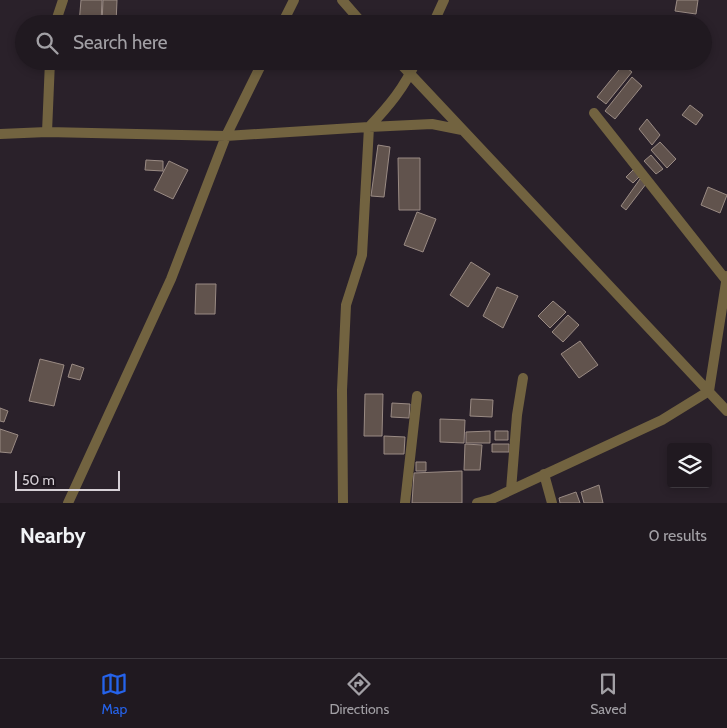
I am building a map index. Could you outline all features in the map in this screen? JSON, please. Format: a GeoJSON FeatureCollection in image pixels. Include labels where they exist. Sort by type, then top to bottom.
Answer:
{"type":"FeatureCollection","features":[{"type":"Feature","properties":{"kind":"street"},"geometry":{"type":"LineString","coordinates":[[57,15],[63,0]]}},
{"type":"Feature","properties":{"kind":"street"},"geometry":{"type":"LineString","coordinates":[[286,15],[294,0]]}},
{"type":"Feature","properties":{"kind":"street"},"geometry":{"type":"LineString","coordinates":[[342,0],[356,15]]}},
{"type":"Feature","properties":{"kind":"street"},"geometry":{"type":"LineString","coordinates":[[437,15],[444,0]]}},
{"type":"Feature","properties":{"kind":"street"},"geometry":{"type":"LineString","coordinates":[[47,132],[50,70]]}},
{"type":"Feature","properties":{"kind":"street"},"geometry":{"type":"LineString","coordinates":[[68,503],[171,279],[226,136],[259,70]]}},
{"type":"Feature","properties":{"kind":"street"},"geometry":{"type":"LineString","coordinates":[[406,70],[727,411]]}},
{"type":"Feature","properties":{"kind":"street"},"geometry":{"type":"LineString","coordinates":[[344,503],[342,390],[346,306],[362,255],[368,127],[392,103],[412,70]]}},
{"type":"Feature","properties":{"kind":"street"},"geometry":{"type":"LineString","coordinates":[[477,503],[511,490],[662,420],[709,391],[727,278],[594,113]]}},
{"type":"Feature","properties":{"kind":"street"},"geometry":{"type":"LineString","coordinates":[[0,134],[47,132],[226,136],[432,124],[462,130]]}},
{"type":"Feature","properties":{"kind":"street"},"geometry":{"type":"LineString","coordinates":[[511,490],[517,415],[523,378]]}},
{"type":"Feature","properties":{"kind":"street"},"geometry":{"type":"LineString","coordinates":[[405,503],[417,396]]}},
{"type":"Feature","properties":{"kind":"street"},"geometry":{"type":"LineString","coordinates":[[544,474],[552,503]]}},
{"type":"Feature","properties":{"kind":"building"},"geometry":{"type":"Polygon","coordinates":[[[81,0],[102,0],[101,15],[80,15],[81,0]]]}},
{"type":"Feature","properties":{"kind":"building"},"geometry":{"type":"Polygon","coordinates":[[[103,0],[117,0],[116,15],[102,15],[103,0]]]}},
{"type":"Feature","properties":{"kind":"building"},"geometry":{"type":"Polygon","coordinates":[[[677,0],[698,0],[696,14],[675,11],[677,0]]]}},
{"type":"Feature","properties":{"kind":"building"},"geometry":{"type":"Polygon","coordinates":[[[619,70],[629,70],[632,72],[606,104],[597,97],[619,70]]]}},
{"type":"Feature","properties":{"kind":"building"},"geometry":{"type":"Polygon","coordinates":[[[632,77],[642,86],[615,119],[605,111],[632,77]]]}},
{"type":"Feature","properties":{"kind":"building"},"geometry":{"type":"Polygon","coordinates":[[[690,105],[703,115],[696,125],[682,115],[690,105]]]}},
{"type":"Feature","properties":{"kind":"building"},"geometry":{"type":"Polygon","coordinates":[[[647,119],[660,135],[652,145],[639,129],[647,119]]]}},
{"type":"Feature","properties":{"kind":"building"},"geometry":{"type":"Polygon","coordinates":[[[660,142],[676,159],[667,168],[651,150],[660,142]]]}},
{"type":"Feature","properties":{"kind":"building"},"geometry":{"type":"Polygon","coordinates":[[[378,145],[390,147],[384,197],[371,196],[378,145]]]}},
{"type":"Feature","properties":{"kind":"building"},"geometry":{"type":"Polygon","coordinates":[[[651,155],[663,169],[656,174],[644,161],[651,155]]]}},
{"type":"Feature","properties":{"kind":"building"},"geometry":{"type":"Polygon","coordinates":[[[398,158],[420,158],[420,210],[399,210],[398,158]]]}},
{"type":"Feature","properties":{"kind":"building"},"geometry":{"type":"Polygon","coordinates":[[[146,160],[163,161],[163,171],[145,170],[146,160]]]}},
{"type":"Feature","properties":{"kind":"building"},"geometry":{"type":"Polygon","coordinates":[[[169,161],[188,170],[173,199],[154,190],[169,161]]]}},
{"type":"Feature","properties":{"kind":"building"},"geometry":{"type":"Polygon","coordinates":[[[633,170],[640,176],[633,183],[626,177],[633,170]]]}},
{"type":"Feature","properties":{"kind":"building"},"geometry":{"type":"Polygon","coordinates":[[[640,179],[646,184],[626,210],[621,206],[640,179]]]}},
{"type":"Feature","properties":{"kind":"building"},"geometry":{"type":"Polygon","coordinates":[[[708,187],[727,195],[720,213],[701,205],[708,187]]]}},
{"type":"Feature","properties":{"kind":"building"},"geometry":{"type":"Polygon","coordinates":[[[417,212],[436,219],[423,252],[404,245],[417,212]]]}},
{"type":"Feature","properties":{"kind":"building"},"geometry":{"type":"Polygon","coordinates":[[[471,262],[490,274],[468,307],[450,295],[471,262]]]}},
{"type":"Feature","properties":{"kind":"building"},"geometry":{"type":"Polygon","coordinates":[[[196,284],[216,284],[215,314],[195,314],[196,284]]]}},
{"type":"Feature","properties":{"kind":"building"},"geometry":{"type":"Polygon","coordinates":[[[497,287],[518,296],[503,328],[483,316],[497,287]]]}},
{"type":"Feature","properties":{"kind":"building"},"geometry":{"type":"Polygon","coordinates":[[[553,301],[566,312],[550,328],[538,316],[553,301]]]}},
{"type":"Feature","properties":{"kind":"building"},"geometry":{"type":"Polygon","coordinates":[[[568,315],[579,325],[563,342],[552,332],[568,315]]]}},
{"type":"Feature","properties":{"kind":"building"},"geometry":{"type":"Polygon","coordinates":[[[580,341],[598,365],[579,378],[561,354],[580,341]]]}},
{"type":"Feature","properties":{"kind":"building"},"geometry":{"type":"Polygon","coordinates":[[[40,359],[64,365],[54,406],[29,401],[40,359]]]}},
{"type":"Feature","properties":{"kind":"building"},"geometry":{"type":"Polygon","coordinates":[[[72,364],[84,368],[80,380],[68,377],[72,364]]]}},
{"type":"Feature","properties":{"kind":"building"},"geometry":{"type":"Polygon","coordinates":[[[365,394],[383,394],[382,436],[364,436],[365,394]]]}},
{"type":"Feature","properties":{"kind":"building"},"geometry":{"type":"Polygon","coordinates":[[[471,399],[493,400],[492,417],[470,416],[471,399]]]}},
{"type":"Feature","properties":{"kind":"building"},"geometry":{"type":"Polygon","coordinates":[[[392,403],[410,404],[409,418],[391,417],[392,403]]]}},
{"type":"Feature","properties":{"kind":"building"},"geometry":{"type":"Polygon","coordinates":[[[0,408],[8,411],[4,422],[0,421],[0,408]]]}},
{"type":"Feature","properties":{"kind":"building"},"geometry":{"type":"Polygon","coordinates":[[[440,419],[465,420],[464,443],[440,442],[440,419]]]}},
{"type":"Feature","properties":{"kind":"building"},"geometry":{"type":"Polygon","coordinates":[[[0,429],[18,435],[11,453],[0,452],[0,429]]]}},
{"type":"Feature","properties":{"kind":"building"},"geometry":{"type":"Polygon","coordinates":[[[490,431],[490,443],[466,443],[466,432],[490,431]]]}},
{"type":"Feature","properties":{"kind":"building"},"geometry":{"type":"Polygon","coordinates":[[[495,431],[508,431],[508,440],[495,440],[495,431]]]}},
{"type":"Feature","properties":{"kind":"building"},"geometry":{"type":"Polygon","coordinates":[[[384,436],[405,437],[404,454],[384,454],[384,436]]]}},
{"type":"Feature","properties":{"kind":"building"},"geometry":{"type":"Polygon","coordinates":[[[465,444],[482,445],[480,470],[464,470],[465,444]]]}},
{"type":"Feature","properties":{"kind":"building"},"geometry":{"type":"Polygon","coordinates":[[[492,444],[509,444],[509,452],[492,452],[492,444]]]}},
{"type":"Feature","properties":{"kind":"building"},"geometry":{"type":"Polygon","coordinates":[[[416,462],[426,462],[426,471],[416,471],[416,462]]]}},
{"type":"Feature","properties":{"kind":"building"},"geometry":{"type":"Polygon","coordinates":[[[462,471],[462,503],[412,503],[414,473],[462,471]]]}},
{"type":"Feature","properties":{"kind":"building"},"geometry":{"type":"Polygon","coordinates":[[[599,485],[603,503],[584,503],[581,492],[599,485]]]}},
{"type":"Feature","properties":{"kind":"building"},"geometry":{"type":"Polygon","coordinates":[[[576,492],[580,503],[560,503],[559,498],[576,492]]]}}]}
